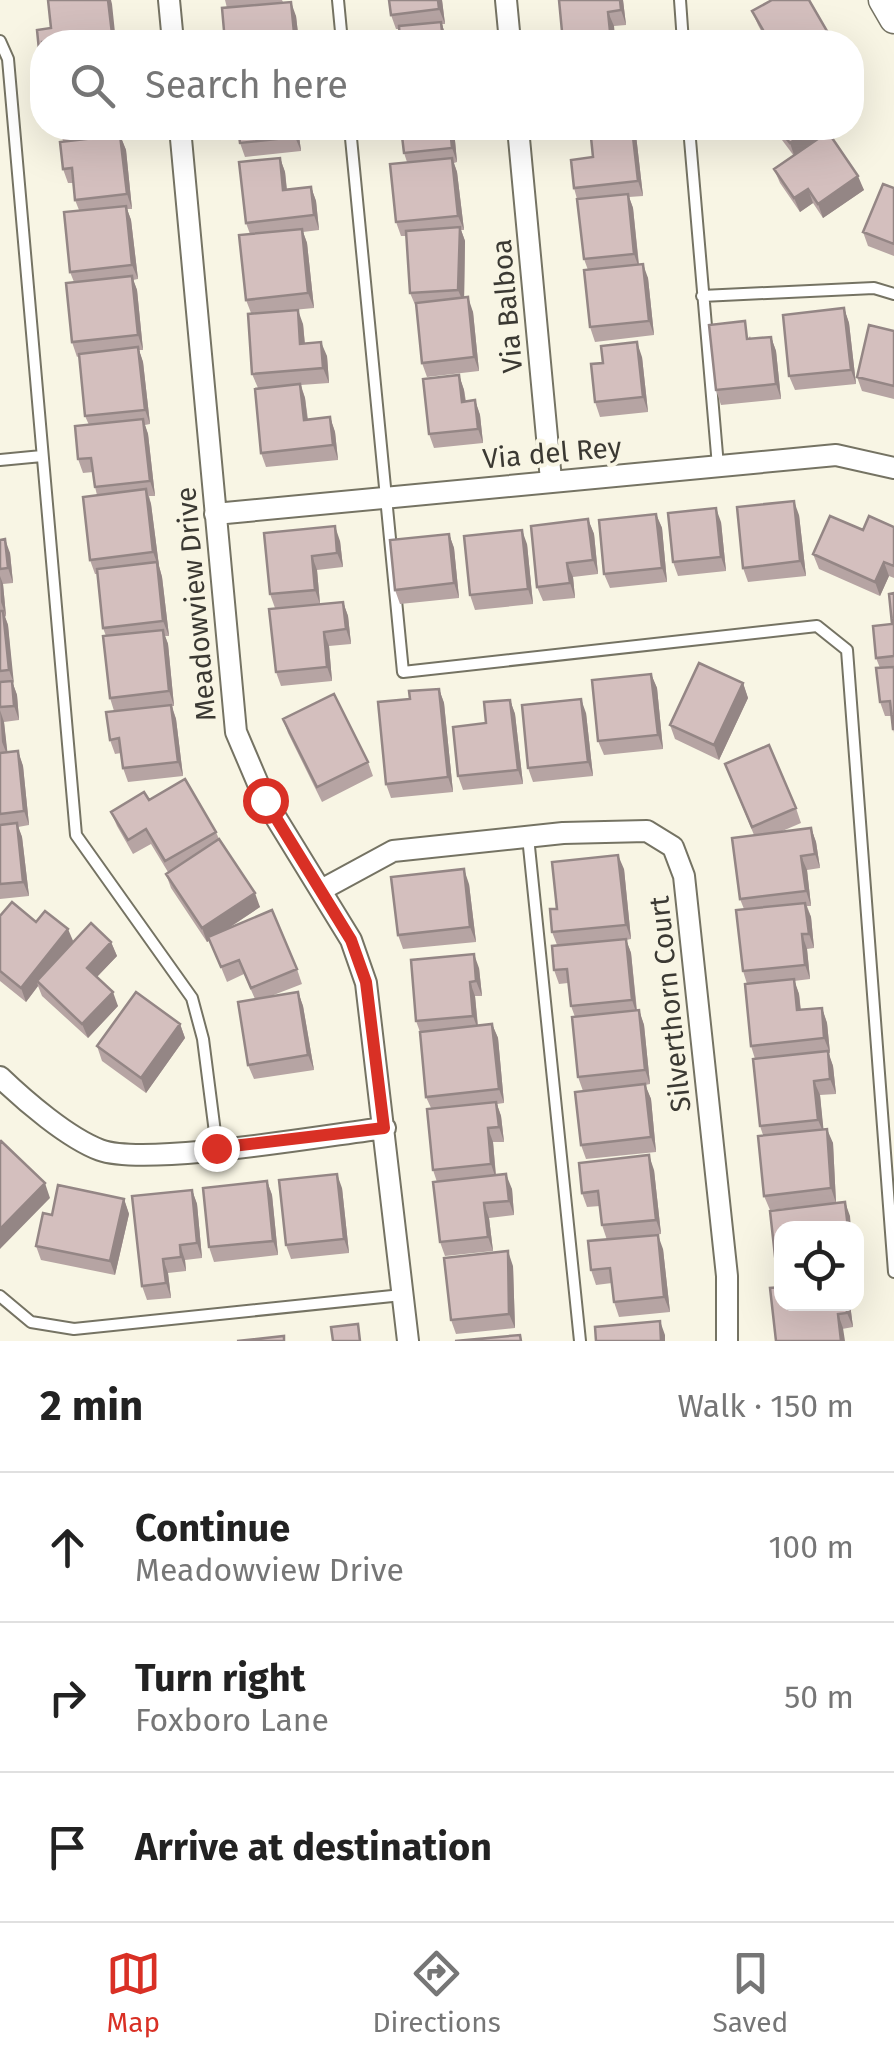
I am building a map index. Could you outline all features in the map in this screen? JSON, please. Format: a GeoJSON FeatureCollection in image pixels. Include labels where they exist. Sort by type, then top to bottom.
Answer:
{"type":"FeatureCollection","features":[{"type":"Feature","properties":{"kind":"street"},"geometry":{"type":"LineString","coordinates":[[169,0],[172,30]]}},
{"type":"Feature","properties":{"kind":"street"},"geometry":{"type":"LineString","coordinates":[[506,0],[509,30]]}},
{"type":"Feature","properties":{"kind":"street"},"geometry":{"type":"LineString","coordinates":[[883,0],[894,19]]}},
{"type":"Feature","properties":{"kind":"street","name":"Meadowview Drive"},"geometry":{"type":"LineString","coordinates":[[181,140],[236,732],[265,800],[351,940],[366,982],[408,1341]]}},
{"type":"Feature","properties":{"kind":"street","name":"Via Balboa"},"geometry":{"type":"LineString","coordinates":[[519,140],[551,480]]}},
{"type":"Feature","properties":{"kind":"street","name":"Via del Rey"},"geometry":{"type":"LineString","coordinates":[[215,514],[836,455],[894,468]]}},
{"type":"Feature","properties":{"kind":"street","name":"Silverthorn Court"},"geometry":{"type":"LineString","coordinates":[[323,890],[393,851],[528,836],[646,831],[673,848],[684,876],[727,1276],[726,1341]]}},
{"type":"Feature","properties":{"kind":"street"},"geometry":{"type":"LineString","coordinates":[[0,1078],[26,1101],[101,1151],[167,1154],[384,1128]]}},
{"type":"Feature","properties":{"kind":"lane"},"geometry":{"type":"LineString","coordinates":[[338,0],[341,30]]}},
{"type":"Feature","properties":{"kind":"lane"},"geometry":{"type":"LineString","coordinates":[[680,0],[682,30]]}},
{"type":"Feature","properties":{"kind":"lane"},"geometry":{"type":"LineString","coordinates":[[0,42],[8,59],[76,834],[192,998],[203,1039],[216,1148]]}},
{"type":"Feature","properties":{"kind":"lane"},"geometry":{"type":"LineString","coordinates":[[351,140],[403,672],[817,626],[847,650],[894,1272]]}},
{"type":"Feature","properties":{"kind":"lane"},"geometry":{"type":"LineString","coordinates":[[691,140],[718,466]]}},
{"type":"Feature","properties":{"kind":"lane"},"geometry":{"type":"LineString","coordinates":[[702,296],[874,288],[894,294]]}},
{"type":"Feature","properties":{"kind":"lane"},"geometry":{"type":"LineString","coordinates":[[0,460],[42,456]]}},
{"type":"Feature","properties":{"kind":"lane"},"geometry":{"type":"LineString","coordinates":[[528,836],[580,1341]]}},
{"type":"Feature","properties":{"kind":"lane"},"geometry":{"type":"LineString","coordinates":[[0,1296],[31,1322],[74,1329],[403,1295]]}},
{"type":"Feature","properties":{"kind":"building"},"geometry":{"type":"Polygon","coordinates":[[[48,0],[108,0],[112,30],[37,30],[51,28],[48,0]]]}},
{"type":"Feature","properties":{"kind":"building"},"geometry":{"type":"Polygon","coordinates":[[[389,0],[438,0],[439,9],[391,15],[389,0]]]}},
{"type":"Feature","properties":{"kind":"building"},"geometry":{"type":"Polygon","coordinates":[[[559,0],[620,0],[621,10],[608,12],[610,30],[562,30],[559,0]]]}},
{"type":"Feature","properties":{"kind":"building"},"geometry":{"type":"Polygon","coordinates":[[[772,0],[809,0],[826,30],[763,30],[752,11],[772,0]]]}},
{"type":"Feature","properties":{"kind":"building"},"geometry":{"type":"Polygon","coordinates":[[[291,2],[294,30],[224,30],[222,8],[291,2]]]}},
{"type":"Feature","properties":{"kind":"building"},"geometry":{"type":"Polygon","coordinates":[[[441,22],[442,30],[399,30],[399,26],[441,22]]]}},
{"type":"Feature","properties":{"kind":"building"},"geometry":{"type":"Polygon","coordinates":[[[121,140],[127,194],[75,200],[72,168],[63,169],[60,142],[121,140]]]}},
{"type":"Feature","properties":{"kind":"building"},"geometry":{"type":"Polygon","coordinates":[[[402,140],[451,140],[452,148],[404,153],[402,140]]]}},
{"type":"Feature","properties":{"kind":"building"},"geometry":{"type":"Polygon","coordinates":[[[591,140],[633,140],[638,181],[574,188],[571,160],[593,157],[591,140]]]}},
{"type":"Feature","properties":{"kind":"building"},"geometry":{"type":"Polygon","coordinates":[[[816,140],[833,140],[858,176],[818,204],[808,189],[794,198],[774,169],[816,140]]]}},
{"type":"Feature","properties":{"kind":"building"},"geometry":{"type":"Polygon","coordinates":[[[280,158],[283,190],[311,187],[314,215],[246,223],[239,162],[280,158]]]}},
{"type":"Feature","properties":{"kind":"building"},"geometry":{"type":"Polygon","coordinates":[[[452,158],[458,216],[396,222],[390,164],[452,158]]]}},
{"type":"Feature","properties":{"kind":"building"},"geometry":{"type":"Polygon","coordinates":[[[883,184],[894,188],[894,244],[863,232],[883,184]]]}},
{"type":"Feature","properties":{"kind":"building"},"geometry":{"type":"Polygon","coordinates":[[[628,194],[634,254],[584,259],[577,199],[628,194]]]}},
{"type":"Feature","properties":{"kind":"building"},"geometry":{"type":"Polygon","coordinates":[[[126,206],[132,265],[70,272],[64,212],[126,206]]]}},
{"type":"Feature","properties":{"kind":"building"},"geometry":{"type":"Polygon","coordinates":[[[460,227],[458,290],[410,293],[406,231],[460,227]]]}},
{"type":"Feature","properties":{"kind":"building"},"geometry":{"type":"Polygon","coordinates":[[[302,229],[308,293],[246,300],[239,235],[302,229]]]}},
{"type":"Feature","properties":{"kind":"building"},"geometry":{"type":"Polygon","coordinates":[[[643,264],[649,321],[590,327],[584,270],[643,264]]]}},
{"type":"Feature","properties":{"kind":"building"},"geometry":{"type":"Polygon","coordinates":[[[132,276],[138,335],[72,342],[66,283],[132,276]]]}},
{"type":"Feature","properties":{"kind":"building"},"geometry":{"type":"Polygon","coordinates":[[[468,297],[474,357],[422,363],[416,303],[468,297]]]}},
{"type":"Feature","properties":{"kind":"building"},"geometry":{"type":"Polygon","coordinates":[[[844,308],[851,370],[789,376],[783,315],[844,308]]]}},
{"type":"Feature","properties":{"kind":"building"},"geometry":{"type":"Polygon","coordinates":[[[298,310],[300,344],[321,342],[323,368],[252,374],[248,314],[298,310]]]}},
{"type":"Feature","properties":{"kind":"building"},"geometry":{"type":"Polygon","coordinates":[[[745,321],[747,339],[771,337],[776,384],[716,390],[709,325],[745,321]]]}},
{"type":"Feature","properties":{"kind":"building"},"geometry":{"type":"Polygon","coordinates":[[[869,325],[894,331],[894,386],[857,377],[869,325]]]}},
{"type":"Feature","properties":{"kind":"building"},"geometry":{"type":"Polygon","coordinates":[[[637,342],[643,397],[595,402],[591,364],[603,363],[601,346],[637,342]]]}},
{"type":"Feature","properties":{"kind":"building"},"geometry":{"type":"Polygon","coordinates":[[[138,347],[145,410],[85,416],[79,354],[138,347]]]}},
{"type":"Feature","properties":{"kind":"building"},"geometry":{"type":"Polygon","coordinates":[[[459,375],[462,402],[475,400],[478,429],[429,434],[423,379],[459,375]]]}},
{"type":"Feature","properties":{"kind":"building"},"geometry":{"type":"Polygon","coordinates":[[[300,384],[304,420],[330,417],[333,445],[261,453],[255,389],[300,384]]]}},
{"type":"Feature","properties":{"kind":"building"},"geometry":{"type":"Polygon","coordinates":[[[143,419],[150,481],[95,487],[91,458],[78,459],[75,426],[143,419]]]}},
{"type":"Feature","properties":{"kind":"building"},"geometry":{"type":"Polygon","coordinates":[[[146,489],[153,552],[90,560],[83,497],[146,489]]]}},
{"type":"Feature","properties":{"kind":"building"},"geometry":{"type":"Polygon","coordinates":[[[794,501],[800,561],[743,568],[737,507],[794,501]]]}},
{"type":"Feature","properties":{"kind":"building"},"geometry":{"type":"Polygon","coordinates":[[[716,508],[721,557],[673,562],[668,513],[716,508]]]}},
{"type":"Feature","properties":{"kind":"building"},"geometry":{"type":"Polygon","coordinates":[[[656,514],[662,568],[604,574],[599,520],[656,514]]]}},
{"type":"Feature","properties":{"kind":"building"},"geometry":{"type":"Polygon","coordinates":[[[830,516],[863,530],[869,516],[894,527],[894,566],[884,562],[875,582],[813,554],[830,516]]]}},
{"type":"Feature","properties":{"kind":"building"},"geometry":{"type":"Polygon","coordinates":[[[588,519],[593,560],[567,563],[570,583],[537,587],[531,526],[588,519]]]}},
{"type":"Feature","properties":{"kind":"building"},"geometry":{"type":"Polygon","coordinates":[[[335,526],[337,553],[312,556],[315,590],[270,594],[264,533],[335,526]]]}},
{"type":"Feature","properties":{"kind":"building"},"geometry":{"type":"Polygon","coordinates":[[[522,530],[528,589],[470,595],[464,536],[522,530]]]}},
{"type":"Feature","properties":{"kind":"building"},"geometry":{"type":"Polygon","coordinates":[[[449,534],[454,583],[395,590],[390,540],[449,534]]]}},
{"type":"Feature","properties":{"kind":"building"},"geometry":{"type":"Polygon","coordinates":[[[5,539],[8,568],[0,569],[0,540],[5,539]]]}},
{"type":"Feature","properties":{"kind":"building"},"geometry":{"type":"Polygon","coordinates":[[[157,562],[163,621],[103,628],[97,569],[157,562]]]}},
{"type":"Feature","properties":{"kind":"building"},"geometry":{"type":"Polygon","coordinates":[[[894,593],[894,656],[876,658],[873,626],[892,624],[889,594],[894,593]]]}},
{"type":"Feature","properties":{"kind":"building"},"geometry":{"type":"Polygon","coordinates":[[[343,602],[346,629],[324,632],[327,667],[276,672],[269,609],[343,602]]]}},
{"type":"Feature","properties":{"kind":"building"},"geometry":{"type":"Polygon","coordinates":[[[0,611],[9,670],[0,671],[0,611]]]}},
{"type":"Feature","properties":{"kind":"building"},"geometry":{"type":"Polygon","coordinates":[[[163,630],[169,691],[110,698],[103,636],[163,630]]]}},
{"type":"Feature","properties":{"kind":"building"},"geometry":{"type":"Polygon","coordinates":[[[699,663],[743,683],[714,745],[670,725],[699,663]]]}},
{"type":"Feature","properties":{"kind":"building"},"geometry":{"type":"Polygon","coordinates":[[[894,667],[893,729],[890,701],[880,702],[876,668],[894,667]]]}},
{"type":"Feature","properties":{"kind":"building"},"geometry":{"type":"Polygon","coordinates":[[[651,674],[658,735],[598,741],[592,680],[651,674]]]}},
{"type":"Feature","properties":{"kind":"building"},"geometry":{"type":"Polygon","coordinates":[[[12,681],[14,706],[0,707],[0,682],[12,681]]]}},
{"type":"Feature","properties":{"kind":"building"},"geometry":{"type":"Polygon","coordinates":[[[439,689],[448,777],[386,784],[378,702],[410,699],[409,691],[439,689]]]}},
{"type":"Feature","properties":{"kind":"building"},"geometry":{"type":"Polygon","coordinates":[[[334,694],[368,762],[317,787],[283,719],[334,694]]]}},
{"type":"Feature","properties":{"kind":"building"},"geometry":{"type":"Polygon","coordinates":[[[581,699],[588,762],[528,768],[522,705],[581,699]]]}},
{"type":"Feature","properties":{"kind":"building"},"geometry":{"type":"Polygon","coordinates":[[[510,700],[518,770],[458,776],[453,727],[486,723],[484,702],[510,700]]]}},
{"type":"Feature","properties":{"kind":"building"},"geometry":{"type":"Polygon","coordinates":[[[171,705],[178,762],[123,768],[119,738],[110,740],[106,712],[171,705]]]}},
{"type":"Feature","properties":{"kind":"building"},"geometry":{"type":"Polygon","coordinates":[[[769,745],[796,808],[752,827],[725,764],[769,745]]]}},
{"type":"Feature","properties":{"kind":"building"},"geometry":{"type":"Polygon","coordinates":[[[18,751],[24,811],[0,814],[0,753],[18,751]]]}},
{"type":"Feature","properties":{"kind":"building"},"geometry":{"type":"Polygon","coordinates":[[[185,779],[216,832],[165,861],[146,829],[128,840],[111,812],[144,792],[149,800],[185,779]]]}},
{"type":"Feature","properties":{"kind":"building"},"geometry":{"type":"Polygon","coordinates":[[[17,823],[23,882],[0,884],[0,825],[17,823]]]}},
{"type":"Feature","properties":{"kind":"building"},"geometry":{"type":"Polygon","coordinates":[[[811,828],[815,854],[801,856],[806,891],[740,899],[732,838],[811,828]]]}},
{"type":"Feature","properties":{"kind":"building"},"geometry":{"type":"Polygon","coordinates":[[[219,839],[255,893],[202,928],[166,874],[219,839]]]}},
{"type":"Feature","properties":{"kind":"building"},"geometry":{"type":"Polygon","coordinates":[[[618,855],[626,925],[552,932],[550,909],[557,909],[552,862],[618,855]]]}},
{"type":"Feature","properties":{"kind":"building"},"geometry":{"type":"Polygon","coordinates":[[[464,869],[470,927],[398,935],[391,877],[464,869]]]}},
{"type":"Feature","properties":{"kind":"building"},"geometry":{"type":"Polygon","coordinates":[[[12,902],[36,922],[45,911],[68,929],[21,988],[0,971],[0,916],[12,902]]]}},
{"type":"Feature","properties":{"kind":"building"},"geometry":{"type":"Polygon","coordinates":[[[805,903],[809,934],[802,934],[805,965],[743,971],[736,910],[805,903]]]}},
{"type":"Feature","properties":{"kind":"building"},"geometry":{"type":"Polygon","coordinates":[[[272,910],[297,969],[251,988],[239,960],[221,967],[208,937],[272,910]]]}},
{"type":"Feature","properties":{"kind":"building"},"geometry":{"type":"Polygon","coordinates":[[[91,923],[111,942],[87,968],[113,992],[82,1024],[37,981],[91,923]]]}},
{"type":"Feature","properties":{"kind":"building"},"geometry":{"type":"Polygon","coordinates":[[[626,939],[632,1000],[571,1006],[567,969],[554,970],[552,946],[626,939]]]}},
{"type":"Feature","properties":{"kind":"building"},"geometry":{"type":"Polygon","coordinates":[[[474,954],[476,981],[470,982],[473,1016],[416,1021],[411,960],[474,954]]]}},
{"type":"Feature","properties":{"kind":"building"},"geometry":{"type":"Polygon","coordinates":[[[794,979],[797,1010],[822,1008],[824,1038],[751,1046],[745,984],[794,979]]]}},
{"type":"Feature","properties":{"kind":"building"},"geometry":{"type":"Polygon","coordinates":[[[136,992],[180,1024],[141,1078],[97,1046],[136,992]]]}},
{"type":"Feature","properties":{"kind":"building"},"geometry":{"type":"Polygon","coordinates":[[[298,992],[308,1055],[248,1065],[238,1002],[298,992]]]}},
{"type":"Feature","properties":{"kind":"building"},"geometry":{"type":"Polygon","coordinates":[[[639,1010],[645,1070],[578,1077],[572,1017],[639,1010]]]}},
{"type":"Feature","properties":{"kind":"building"},"geometry":{"type":"Polygon","coordinates":[[[492,1024],[499,1089],[426,1097],[420,1032],[492,1024]]]}},
{"type":"Feature","properties":{"kind":"building"},"geometry":{"type":"Polygon","coordinates":[[[828,1051],[830,1079],[814,1081],[818,1120],[760,1126],[753,1059],[828,1051]]]}},
{"type":"Feature","properties":{"kind":"building"},"geometry":{"type":"Polygon","coordinates":[[[645,1084],[651,1137],[581,1145],[575,1092],[645,1084]]]}},
{"type":"Feature","properties":{"kind":"building"},"geometry":{"type":"Polygon","coordinates":[[[496,1102],[499,1127],[488,1128],[491,1164],[433,1170],[427,1109],[496,1102]]]}},
{"type":"Feature","properties":{"kind":"building"},"geometry":{"type":"Polygon","coordinates":[[[827,1129],[831,1188],[764,1196],[758,1136],[827,1129]]]}},
{"type":"Feature","properties":{"kind":"building"},"geometry":{"type":"Polygon","coordinates":[[[0,1142],[45,1183],[0,1229],[0,1142]]]}},
{"type":"Feature","properties":{"kind":"building"},"geometry":{"type":"Polygon","coordinates":[[[649,1155],[656,1220],[602,1225],[598,1191],[582,1193],[579,1163],[649,1155]]]}},
{"type":"Feature","properties":{"kind":"building"},"geometry":{"type":"Polygon","coordinates":[[[337,1174],[344,1239],[286,1245],[279,1180],[337,1174]]]}},
{"type":"Feature","properties":{"kind":"building"},"geometry":{"type":"Polygon","coordinates":[[[506,1174],[509,1201],[484,1203],[488,1237],[440,1242],[433,1182],[506,1174]]]}},
{"type":"Feature","properties":{"kind":"building"},"geometry":{"type":"Polygon","coordinates":[[[267,1181],[273,1241],[209,1247],[203,1188],[267,1181]]]}},
{"type":"Feature","properties":{"kind":"building"},"geometry":{"type":"Polygon","coordinates":[[[58,1185],[124,1199],[110,1261],[36,1246],[43,1213],[52,1215],[58,1185]]]}},
{"type":"Feature","properties":{"kind":"building"},"geometry":{"type":"Polygon","coordinates":[[[192,1190],[197,1243],[180,1245],[181,1257],[163,1259],[166,1283],[142,1286],[132,1196],[192,1190]]]}},
{"type":"Feature","properties":{"kind":"building"},"geometry":{"type":"Polygon","coordinates":[[[845,1202],[847,1221],[774,1221],[774,1247],[770,1211],[845,1202]]]}},
{"type":"Feature","properties":{"kind":"building"},"geometry":{"type":"Polygon","coordinates":[[[658,1235],[664,1297],[614,1302],[610,1268],[591,1270],[588,1241],[658,1235]]]}},
{"type":"Feature","properties":{"kind":"building"},"geometry":{"type":"Polygon","coordinates":[[[508,1251],[509,1314],[451,1320],[444,1258],[508,1251]]]}},
{"type":"Feature","properties":{"kind":"building"},"geometry":{"type":"Polygon","coordinates":[[[770,1288],[774,1288],[774,1311],[847,1311],[838,1314],[841,1341],[776,1341],[770,1288]]]}},
{"type":"Feature","properties":{"kind":"building"},"geometry":{"type":"Polygon","coordinates":[[[660,1321],[661,1341],[596,1341],[595,1327],[660,1321]]]}},
{"type":"Feature","properties":{"kind":"building"},"geometry":{"type":"Polygon","coordinates":[[[358,1324],[360,1341],[333,1341],[331,1327],[358,1324]]]}},
{"type":"Feature","properties":{"kind":"building"},"geometry":{"type":"Polygon","coordinates":[[[520,1335],[521,1341],[455,1341],[520,1335]]]}},
{"type":"Feature","properties":{"kind":"building"},"geometry":{"type":"Polygon","coordinates":[[[284,1336],[284,1341],[237,1341],[284,1336]]]}},
{"type":"Feature","properties":{"kind":"route"},"geometry":{"type":"LineString","coordinates":[[216,1148],[384,1128],[366,982],[351,940],[265,800]]}}]}
